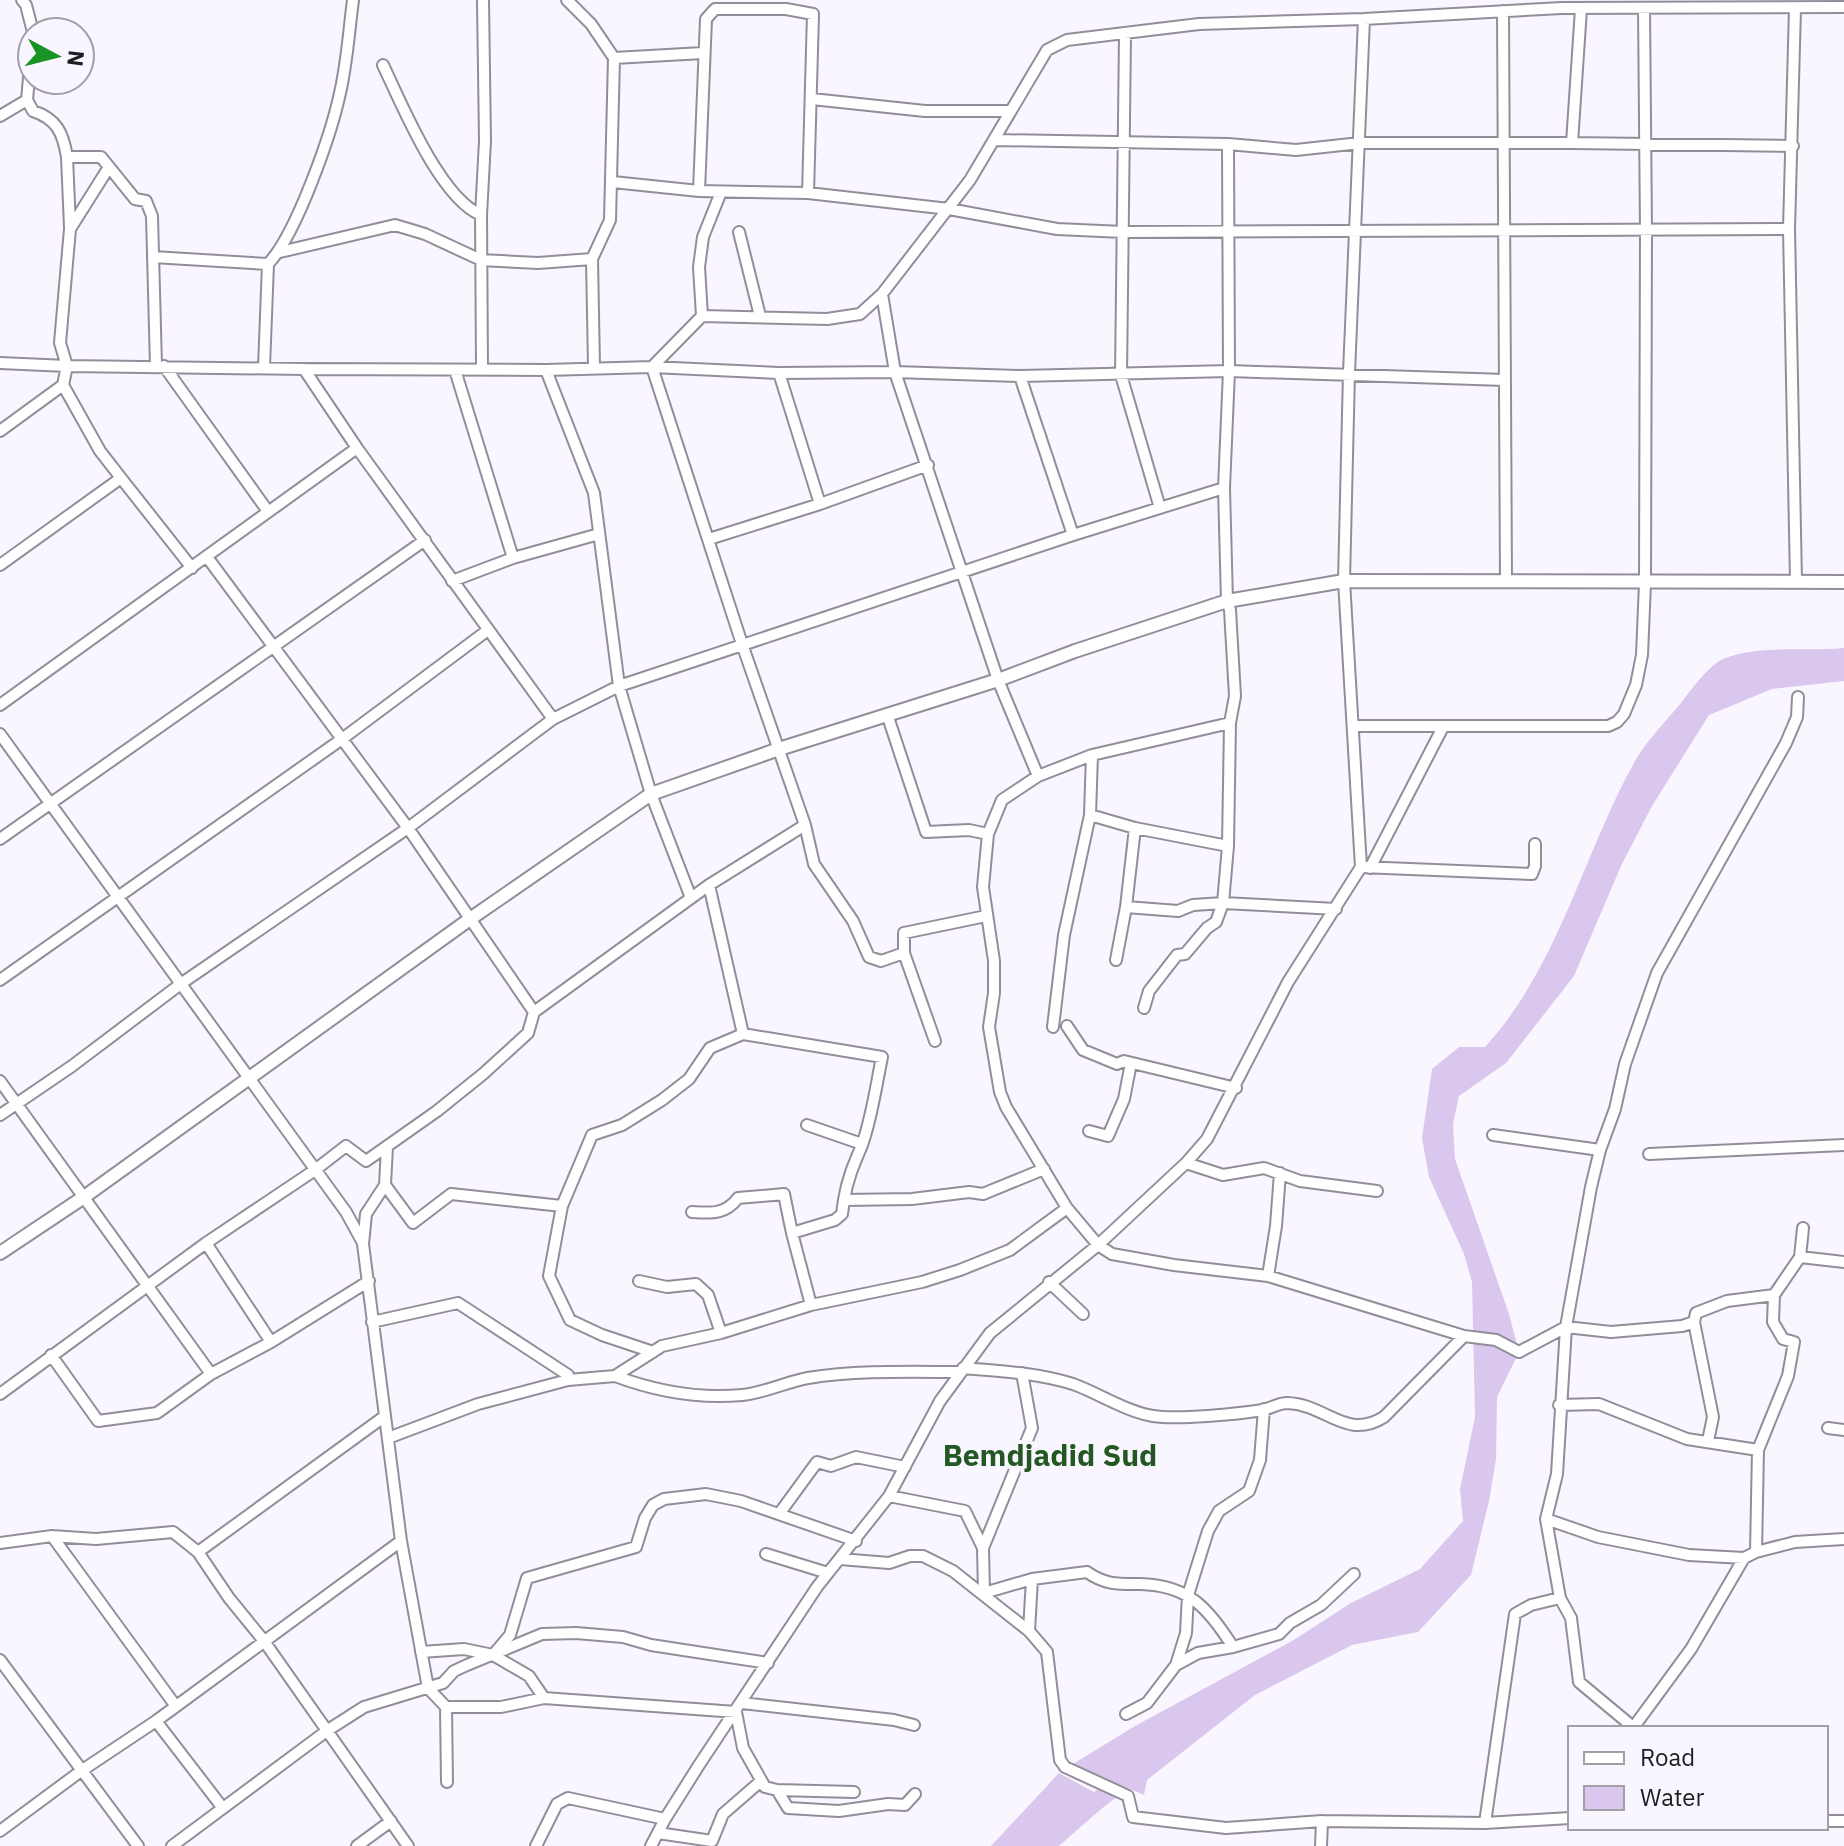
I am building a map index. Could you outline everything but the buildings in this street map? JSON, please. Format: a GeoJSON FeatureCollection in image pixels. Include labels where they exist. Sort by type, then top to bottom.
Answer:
{"type":"FeatureCollection","features":[{"type":"Feature","properties":{"kind":"street"},"geometry":{"type":"LineString","coordinates":[[264,367],[268,264],[280,252],[312,178],[341,92],[353,0]]}},
{"type":"Feature","properties":{"kind":"street"},"geometry":{"type":"LineString","coordinates":[[482,369],[483,0]]}},
{"type":"Feature","properties":{"kind":"street"},"geometry":{"type":"LineString","coordinates":[[567,0],[591,24],[614,58],[610,220],[592,259],[594,367]]}},
{"type":"Feature","properties":{"kind":"street"},"geometry":{"type":"LineString","coordinates":[[652,367],[702,316],[827,319],[860,314],[882,294],[949,209],[996,140],[1047,50],[1067,40],[1199,24],[1364,19],[1503,11],[1560,4],[1581,9],[1844,7]]}},
{"type":"Feature","properties":{"kind":"street"},"geometry":{"type":"LineString","coordinates":[[1354,726],[1608,726],[1624,714],[1636,685],[1642,655],[1645,583],[1644,8]]}},
{"type":"Feature","properties":{"kind":"street"},"geometry":{"type":"LineString","coordinates":[[1795,8],[1789,229],[1796,581]]}},
{"type":"Feature","properties":{"kind":"street"},"geometry":{"type":"LineString","coordinates":[[699,191],[706,19],[715,9],[786,9],[813,14],[808,193]]}},
{"type":"Feature","properties":{"kind":"street"},"geometry":{"type":"LineString","coordinates":[[1572,143],[1581,9]]}},
{"type":"Feature","properties":{"kind":"street"},"geometry":{"type":"LineString","coordinates":[[1503,11],[1506,582]]}},
{"type":"Feature","properties":{"kind":"street"},"geometry":{"type":"LineString","coordinates":[[1364,19],[1349,373],[1344,581],[1366,868]]}},
{"type":"Feature","properties":{"kind":"street"},"geometry":{"type":"LineString","coordinates":[[1125,35],[1121,375],[1160,508]]}},
{"type":"Feature","properties":{"kind":"street"},"geometry":{"type":"LineString","coordinates":[[614,58],[703,53]]}},
{"type":"Feature","properties":{"kind":"street"},"geometry":{"type":"LineString","coordinates":[[383,65],[425,153],[468,209],[481,215]]}},
{"type":"Feature","properties":{"kind":"street"},"geometry":{"type":"LineString","coordinates":[[27,96],[33,111],[47,116],[63,133],[67,157],[70,229],[60,343],[67,366],[63,385],[100,451],[192,568]]}},
{"type":"Feature","properties":{"kind":"street"},"geometry":{"type":"LineString","coordinates":[[812,99],[925,111],[1011,111]]}},
{"type":"Feature","properties":{"kind":"street"},"geometry":{"type":"LineString","coordinates":[[0,116],[27,100]]}},
{"type":"Feature","properties":{"kind":"street"},"geometry":{"type":"LineString","coordinates":[[996,140],[1228,144],[1296,150],[1360,143],[1793,146]]}},
{"type":"Feature","properties":{"kind":"street"},"geometry":{"type":"LineString","coordinates":[[1144,1008],[1149,991],[1177,955],[1185,954],[1216,922],[1223,903],[1228,846],[1230,723],[1235,696],[1227,601],[1224,488],[1229,371],[1228,144]]}},
{"type":"Feature","properties":{"kind":"street"},"geometry":{"type":"LineString","coordinates":[[67,157],[101,157],[135,199],[146,201],[152,216],[160,366],[267,510]]}},
{"type":"Feature","properties":{"kind":"street"},"geometry":{"type":"LineString","coordinates":[[70,229],[109,167]]}},
{"type":"Feature","properties":{"kind":"street"},"geometry":{"type":"LineString","coordinates":[[613,182],[699,191],[808,193],[949,209],[1057,229],[1123,232],[1789,229]]}},
{"type":"Feature","properties":{"kind":"street"},"geometry":{"type":"LineString","coordinates":[[702,316],[699,267],[703,237],[721,192]]}},
{"type":"Feature","properties":{"kind":"street"},"geometry":{"type":"LineString","coordinates":[[280,252],[395,225],[425,234],[481,260],[538,263],[592,259]]}},
{"type":"Feature","properties":{"kind":"street"},"geometry":{"type":"LineString","coordinates":[[739,232],[760,316]]}},
{"type":"Feature","properties":{"kind":"street"},"geometry":{"type":"LineString","coordinates":[[153,257],[268,264]]}},
{"type":"Feature","properties":{"kind":"street"},"geometry":{"type":"LineString","coordinates":[[882,294],[895,372],[998,680],[1038,776]]}},
{"type":"Feature","properties":{"kind":"street"},"geometry":{"type":"LineString","coordinates":[[0,363],[455,370],[652,367],[779,373],[895,372],[1020,376],[1229,371],[1505,380]]}},
{"type":"Feature","properties":{"kind":"street"},"geometry":{"type":"LineString","coordinates":[[652,367],[742,644],[805,825],[814,864],[853,921],[869,957],[881,961],[904,953]]}},
{"type":"Feature","properties":{"kind":"street"},"geometry":{"type":"LineString","coordinates":[[304,369],[357,448],[553,719]]}},
{"type":"Feature","properties":{"kind":"street"},"geometry":{"type":"LineString","coordinates":[[455,370],[513,558]]}},
{"type":"Feature","properties":{"kind":"street"},"geometry":{"type":"LineString","coordinates":[[546,370],[594,493],[619,686],[651,794],[691,898]]}},
{"type":"Feature","properties":{"kind":"street"},"geometry":{"type":"LineString","coordinates":[[779,373],[820,504]]}},
{"type":"Feature","properties":{"kind":"street"},"geometry":{"type":"LineString","coordinates":[[1020,376],[1073,535]]}},
{"type":"Feature","properties":{"kind":"street"},"geometry":{"type":"LineString","coordinates":[[0,431],[63,385]]}},
{"type":"Feature","properties":{"kind":"street"},"geometry":{"type":"LineString","coordinates":[[0,705],[357,448]]}},
{"type":"Feature","properties":{"kind":"street"},"geometry":{"type":"LineString","coordinates":[[709,539],[928,465]]}},
{"type":"Feature","properties":{"kind":"street"},"geometry":{"type":"LineString","coordinates":[[0,565],[121,478]]}},
{"type":"Feature","properties":{"kind":"street"},"geometry":{"type":"LineString","coordinates":[[0,1115],[72,1066],[182,983],[408,828],[553,719],[619,686],[1224,488]]}},
{"type":"Feature","properties":{"kind":"street"},"geometry":{"type":"LineString","coordinates":[[452,581],[513,558],[599,534]]}},
{"type":"Feature","properties":{"kind":"street"},"geometry":{"type":"LineString","coordinates":[[0,839],[425,540]]}},
{"type":"Feature","properties":{"kind":"street"},"geometry":{"type":"LineString","coordinates":[[207,557],[408,828],[534,1012]]}},
{"type":"Feature","properties":{"kind":"street"},"geometry":{"type":"LineString","coordinates":[[0,1253],[84,1197],[470,919],[651,794],[1227,601],[1344,581],[1844,582]]}},
{"type":"Feature","properties":{"kind":"street"},"geometry":{"type":"LineString","coordinates":[[0,980],[342,739],[488,630]]}},
{"type":"Feature","properties":{"kind":"street"},"geometry":{"type":"LineString","coordinates":[[1631,1726],[1579,1682],[1571,1618],[1560,1598],[1546,1519],[1557,1474],[1566,1327],[1600,1150],[1615,1109],[1625,1064],[1657,973],[1786,743],[1797,717],[1798,697]]}},
{"type":"Feature","properties":{"kind":"street"},"geometry":{"type":"LineString","coordinates":[[887,714],[926,832],[969,830],[988,834]]}},
{"type":"Feature","properties":{"kind":"street"},"geometry":{"type":"LineString","coordinates":[[1230,723],[1092,755],[1038,776],[1002,800],[988,834],[983,887],[994,961],[994,993],[989,1027],[1000,1092],[1067,1208],[1098,1245],[1112,1254],[1268,1276],[1464,1336],[1496,1340],[1519,1352],[1566,1327],[1611,1332],[1682,1326],[1694,1322]]}},
{"type":"Feature","properties":{"kind":"street"},"geometry":{"type":"LineString","coordinates":[[651,1846],[665,1819],[828,1573],[889,1496],[940,1401],[990,1333],[1098,1245],[1186,1163],[1207,1139],[1288,982],[1366,868],[1443,727]]}},
{"type":"Feature","properties":{"kind":"street"},"geometry":{"type":"LineString","coordinates":[[0,734],[346,1212],[363,1244]]}},
{"type":"Feature","properties":{"kind":"street"},"geometry":{"type":"LineString","coordinates":[[1053,1027],[1064,935],[1090,815],[1092,755]]}},
{"type":"Feature","properties":{"kind":"street"},"geometry":{"type":"LineString","coordinates":[[1090,815],[1135,828],[1228,846]]}},
{"type":"Feature","properties":{"kind":"street"},"geometry":{"type":"LineString","coordinates":[[0,1394],[146,1286],[346,1146],[366,1161],[387,1147],[460,1092],[528,1033],[534,1012],[709,885],[805,825]]}},
{"type":"Feature","properties":{"kind":"street"},"geometry":{"type":"LineString","coordinates":[[1116,960],[1135,828]]}},
{"type":"Feature","properties":{"kind":"street"},"geometry":{"type":"LineString","coordinates":[[1366,868],[1532,874],[1535,844]]}},
{"type":"Feature","properties":{"kind":"street"},"geometry":{"type":"LineString","coordinates":[[709,885],[743,1034]]}},
{"type":"Feature","properties":{"kind":"street"},"geometry":{"type":"LineString","coordinates":[[1126,907],[1178,911],[1193,905],[1223,903],[1336,909]]}},
{"type":"Feature","properties":{"kind":"street"},"geometry":{"type":"LineString","coordinates":[[935,1041],[904,953],[904,933],[986,916]]}},
{"type":"Feature","properties":{"kind":"street"},"geometry":{"type":"LineString","coordinates":[[1067,1026],[1083,1050],[1117,1064],[1124,1061],[1236,1088]]}},
{"type":"Feature","properties":{"kind":"street"},"geometry":{"type":"LineString","coordinates":[[653,1352],[602,1335],[570,1320],[549,1276],[562,1206],[592,1135],[622,1125],[662,1100],[689,1079],[710,1048],[743,1034],[882,1057],[874,1101],[862,1144],[850,1170],[842,1214],[835,1220],[792,1233]]}},
{"type":"Feature","properties":{"kind":"street"},"geometry":{"type":"LineString","coordinates":[[1089,1131],[1108,1136],[1124,1099],[1131,1063]]}},
{"type":"Feature","properties":{"kind":"street"},"geometry":{"type":"LineString","coordinates":[[0,1081],[211,1374]]}},
{"type":"Feature","properties":{"kind":"street"},"geometry":{"type":"LineString","coordinates":[[807,1125],[862,1144]]}},
{"type":"Feature","properties":{"kind":"street"},"geometry":{"type":"LineString","coordinates":[[1493,1135],[1600,1150]]}},
{"type":"Feature","properties":{"kind":"street"},"geometry":{"type":"LineString","coordinates":[[1649,1154],[1844,1145]]}},
{"type":"Feature","properties":{"kind":"street"},"geometry":{"type":"LineString","coordinates":[[387,1147],[385,1185],[366,1214],[363,1244],[401,1541],[428,1688],[446,1707],[447,1782]]}},
{"type":"Feature","properties":{"kind":"street"},"geometry":{"type":"LineString","coordinates":[[1186,1163],[1223,1175],[1264,1168],[1319,1184],[1377,1191]]}},
{"type":"Feature","properties":{"kind":"street"},"geometry":{"type":"LineString","coordinates":[[844,1200],[912,1199],[969,1192],[983,1194],[1044,1169]]}},
{"type":"Feature","properties":{"kind":"street"},"geometry":{"type":"LineString","coordinates":[[1268,1276],[1280,1173]]}},
{"type":"Feature","properties":{"kind":"street"},"geometry":{"type":"LineString","coordinates":[[385,1185],[413,1223],[451,1194],[562,1206]]}},
{"type":"Feature","properties":{"kind":"street"},"geometry":{"type":"LineString","coordinates":[[692,1212],[719,1213],[738,1198],[784,1194],[811,1305]]}},
{"type":"Feature","properties":{"kind":"street"},"geometry":{"type":"LineString","coordinates":[[615,1376],[662,1346],[721,1333],[811,1305],[922,1282],[960,1270],[1010,1250],[1067,1208]]}},
{"type":"Feature","properties":{"kind":"street"},"geometry":{"type":"LineString","coordinates":[[1756,1552],[1758,1450],[1788,1376],[1794,1342],[1783,1339],[1773,1322],[1774,1295],[1800,1257],[1803,1228]]}},
{"type":"Feature","properties":{"kind":"street"},"geometry":{"type":"LineString","coordinates":[[206,1243],[271,1342]]}},
{"type":"Feature","properties":{"kind":"street"},"geometry":{"type":"LineString","coordinates":[[1800,1257],[1844,1262]]}},
{"type":"Feature","properties":{"kind":"street"},"geometry":{"type":"LineString","coordinates":[[51,1355],[98,1421],[157,1413],[211,1374],[271,1342],[369,1281]]}},
{"type":"Feature","properties":{"kind":"street"},"geometry":{"type":"LineString","coordinates":[[639,1281],[667,1287],[696,1284],[708,1295],[721,1333]]}},
{"type":"Feature","properties":{"kind":"street"},"geometry":{"type":"LineString","coordinates":[[1049,1282],[1083,1314]]}},
{"type":"Feature","properties":{"kind":"street"},"geometry":{"type":"LineString","coordinates":[[1708,1441],[1713,1417],[1694,1322],[1696,1313],[1727,1301],[1774,1295]]}},
{"type":"Feature","properties":{"kind":"street"},"geometry":{"type":"LineString","coordinates":[[372,1322],[458,1303],[568,1375],[568,1380]]}},
{"type":"Feature","properties":{"kind":"street"},"geometry":{"type":"LineString","coordinates":[[388,1438],[478,1404],[568,1380],[615,1376],[658,1390],[743,1395],[807,1378],[962,1370],[1022,1373],[1071,1384],[1151,1416],[1264,1409],[1285,1403],[1307,1407],[1353,1427],[1369,1425],[1384,1417],[1464,1336]]}},
{"type":"Feature","properties":{"kind":"street"},"geometry":{"type":"LineString","coordinates":[[984,1593],[983,1548],[1032,1428],[1022,1373]]}},
{"type":"Feature","properties":{"kind":"street"},"geometry":{"type":"LineString","coordinates":[[1559,1405],[1599,1404],[1676,1435],[1758,1450]]}},
{"type":"Feature","properties":{"kind":"street"},"geometry":{"type":"LineString","coordinates":[[1126,1714],[1147,1703],[1176,1665],[1186,1633],[1188,1595],[1208,1531],[1219,1511],[1249,1491],[1260,1460],[1264,1409]]}},
{"type":"Feature","properties":{"kind":"street"},"geometry":{"type":"LineString","coordinates":[[198,1552],[385,1416]]}},
{"type":"Feature","properties":{"kind":"street"},"geometry":{"type":"LineString","coordinates":[[1828,1428],[1844,1430]]}},
{"type":"Feature","properties":{"kind":"street"},"geometry":{"type":"LineString","coordinates":[[779,1514],[817,1462],[831,1466],[856,1457],[905,1467]]}},
{"type":"Feature","properties":{"kind":"street"},"geometry":{"type":"LineString","coordinates":[[493,1655],[510,1635],[527,1578],[636,1547],[645,1518],[653,1505],[664,1499],[706,1494],[741,1501],[856,1541]]}},
{"type":"Feature","properties":{"kind":"street"},"geometry":{"type":"LineString","coordinates":[[889,1496],[965,1511],[983,1548]]}},
{"type":"Feature","properties":{"kind":"street"},"geometry":{"type":"LineString","coordinates":[[1546,1519],[1598,1537],[1673,1553],[1744,1558],[1795,1542],[1844,1539]]}},
{"type":"Feature","properties":{"kind":"street"},"geometry":{"type":"LineString","coordinates":[[0,1543],[52,1536],[96,1539],[173,1532],[198,1552],[408,1846]]}},
{"type":"Feature","properties":{"kind":"street"},"geometry":{"type":"LineString","coordinates":[[52,1536],[175,1705]]}},
{"type":"Feature","properties":{"kind":"street"},"geometry":{"type":"LineString","coordinates":[[0,1831],[401,1541]]}},
{"type":"Feature","properties":{"kind":"street"},"geometry":{"type":"LineString","coordinates":[[766,1554],[828,1573]]}},
{"type":"Feature","properties":{"kind":"street"},"geometry":{"type":"LineString","coordinates":[[840,1559],[889,1563],[910,1556],[923,1556],[953,1571],[1029,1631],[1047,1652],[1060,1760],[1065,1767],[1128,1796],[1133,1817],[1226,1828],[1322,1821],[1485,1823],[1568,1818]]}},
{"type":"Feature","properties":{"kind":"street"},"geometry":{"type":"LineString","coordinates":[[1634,1726],[1691,1649],[1744,1558]]}},
{"type":"Feature","properties":{"kind":"street"},"geometry":{"type":"LineString","coordinates":[[984,1593],[1032,1579],[1087,1572],[1100,1582],[1145,1584],[1188,1595],[1215,1620],[1233,1647]]}},
{"type":"Feature","properties":{"kind":"street"},"geometry":{"type":"LineString","coordinates":[[1176,1665],[1198,1653],[1279,1634],[1290,1623],[1321,1605],[1354,1574]]}},
{"type":"Feature","properties":{"kind":"street"},"geometry":{"type":"LineString","coordinates":[[1029,1631],[1032,1579]]}},
{"type":"Feature","properties":{"kind":"street"},"geometry":{"type":"LineString","coordinates":[[1485,1823],[1515,1614],[1531,1605],[1560,1598]]}},
{"type":"Feature","properties":{"kind":"street"},"geometry":{"type":"LineString","coordinates":[[172,1846],[328,1730],[364,1707],[443,1683],[454,1671],[542,1634],[623,1637],[651,1645],[768,1663]]}},
{"type":"Feature","properties":{"kind":"street"},"geometry":{"type":"LineString","coordinates":[[421,1652],[464,1649],[493,1655],[529,1676],[544,1698]]}},
{"type":"Feature","properties":{"kind":"street"},"geometry":{"type":"LineString","coordinates":[[0,1660],[138,1846]]}},
{"type":"Feature","properties":{"kind":"street"},"geometry":{"type":"LineString","coordinates":[[446,1707],[501,1707],[544,1698],[586,1699],[894,1720],[914,1725]]}},
{"type":"Feature","properties":{"kind":"street"},"geometry":{"type":"LineString","coordinates":[[739,1708],[743,1748],[765,1787],[854,1792]]}},
{"type":"Feature","properties":{"kind":"street"},"geometry":{"type":"LineString","coordinates":[[156,1721],[222,1807]]}},
{"type":"Feature","properties":{"kind":"street"},"geometry":{"type":"LineString","coordinates":[[658,1833],[712,1841],[723,1814],[761,1781]]}},
{"type":"Feature","properties":{"kind":"street"},"geometry":{"type":"LineString","coordinates":[[777,1790],[788,1808],[839,1811],[888,1804],[905,1805],[915,1794]]}},
{"type":"Feature","properties":{"kind":"street"},"geometry":{"type":"LineString","coordinates":[[536,1846],[557,1804],[568,1798],[665,1819]]}},
{"type":"Feature","properties":{"kind":"street"},"geometry":{"type":"LineString","coordinates":[[357,1846],[391,1821]]}},
{"type":"Feature","properties":{"kind":"street"},"geometry":{"type":"LineString","coordinates":[[1321,1846],[1322,1821]]}},
{"type":"Feature","properties":{"kind":"water"},"geometry":{"type":"Polygon","coordinates":[[[1844,648],[1844,681],[1772,689],[1709,715],[1652,806],[1621,866],[1574,976],[1506,1063],[1459,1096],[1453,1124],[1455,1159],[1509,1314],[1519,1352],[1497,1397],[1496,1459],[1471,1575],[1418,1632],[1352,1645],[1255,1695],[1147,1780],[1144,1795],[1073,1764],[1135,1726],[1292,1641],[1351,1603],[1420,1569],[1463,1521],[1460,1489],[1475,1417],[1472,1282],[1464,1254],[1429,1177],[1422,1138],[1432,1069],[1459,1047],[1485,1047],[1511,1015],[1551,945],[1635,761],[1706,672],[1723,659],[1737,654],[1783,649],[1844,648]]]}},
{"type":"Feature","properties":{"kind":"water"},"geometry":{"type":"Polygon","coordinates":[[[1059,1773],[1110,1801],[1059,1846],[991,1846],[1059,1773]]]}},
{"type":"Feature","properties":{"kind":"waterway"},"geometry":{"type":"LineString","coordinates":[[1084,1811],[1137,1770]]}},
{"type":"Feature","properties":{"kind":"district","name":"Bemdjadid Sud"},"geometry":{"type":"Point","coordinates":[1050,1456]}}]}
